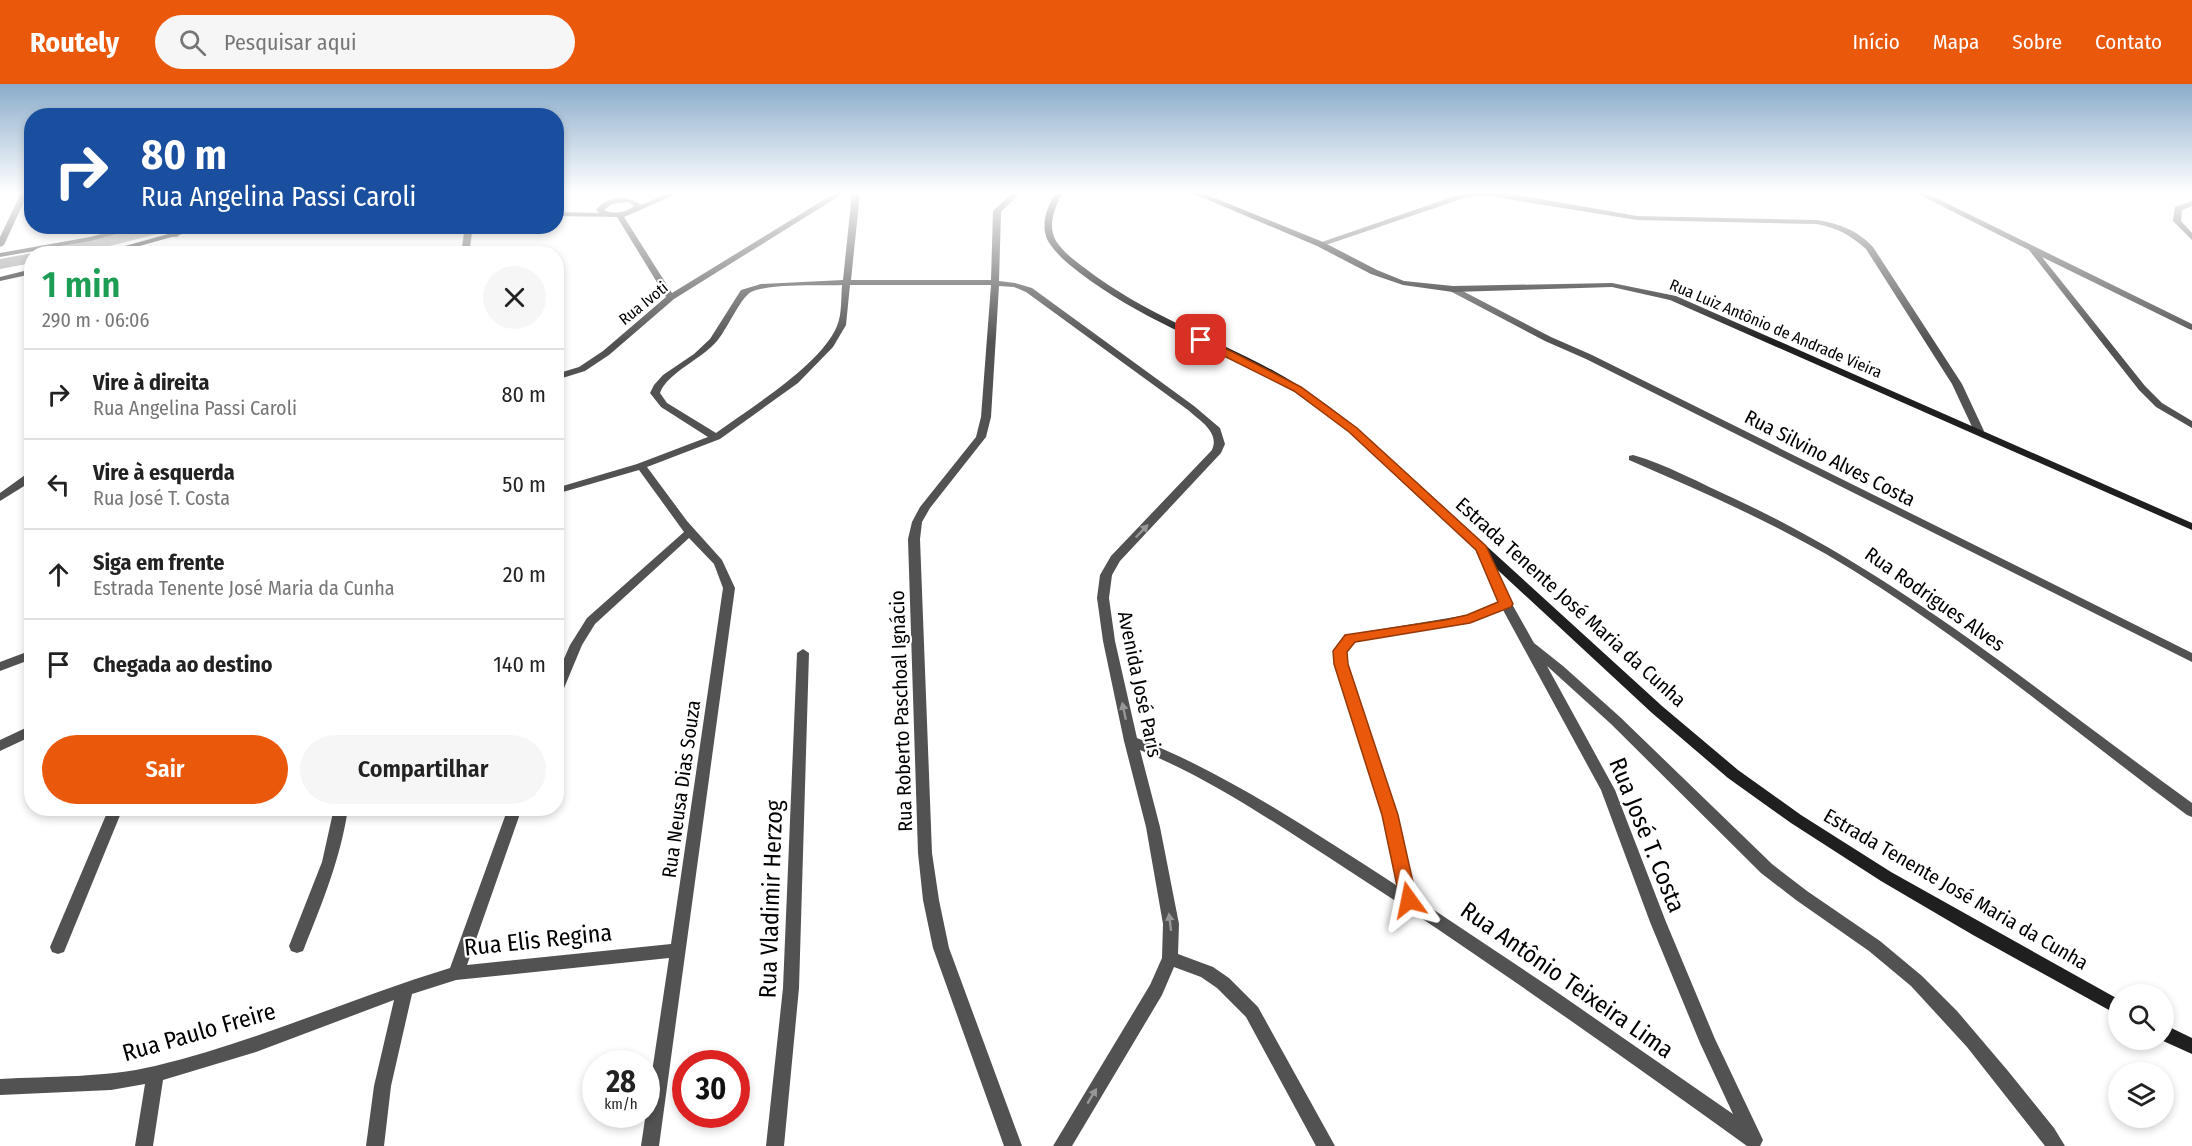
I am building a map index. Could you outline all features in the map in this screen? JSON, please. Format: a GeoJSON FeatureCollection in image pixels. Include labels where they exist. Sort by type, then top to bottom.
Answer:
{"type":"FeatureCollection","features":[{"type":"Feature","properties":{"kind":"main road","name":"Estrada Tenente José Maria da Cunha"},"geometry":{"type":"LineString","coordinates":[[1055,243],[1061,253],[1100,286],[1149,315],[1275,376],[1324,407],[1353,430],[1701,748],[1751,788],[1913,892],[2108,1001]]}},
{"type":"Feature","properties":{"kind":"main road","name":"Rua Luiz Antônio de Andrade Vieira"},"geometry":{"type":"LineString","coordinates":[[1316,243],[1374,272],[1403,283],[1453,289],[1612,285],[1656,293],[1714,314],[2192,526]]}},
{"type":"Feature","properties":{"kind":"main road"},"geometry":{"type":"LineString","coordinates":[[0,279],[24,273]]}},
{"type":"Feature","properties":{"kind":"main road"},"geometry":{"type":"LineString","coordinates":[[2174,1037],[2192,1046]]}},
{"type":"Feature","properties":{"kind":"street"},"geometry":{"type":"LineString","coordinates":[[51,246],[70,243]]}},
{"type":"Feature","properties":{"kind":"street"},"geometry":{"type":"LineString","coordinates":[[634,243],[671,297]]}},
{"type":"Feature","properties":{"kind":"street","name":"Rua Ivoti"},"geometry":{"type":"LineString","coordinates":[[564,375],[582,369],[606,353],[671,297],[760,243]]}},
{"type":"Feature","properties":{"kind":"street"},"geometry":{"type":"LineString","coordinates":[[564,489],[641,466],[716,436],[795,381],[830,345],[842,325],[850,243]]}},
{"type":"Feature","properties":{"kind":"street"},"geometry":{"type":"LineString","coordinates":[[716,436],[664,405],[655,393],[660,383],[698,355],[722,332],[744,292],[761,286],[846,282],[994,283],[996,243]]}},
{"type":"Feature","properties":{"kind":"street"},"geometry":{"type":"LineString","coordinates":[[1320,244],[1324,243]]}},
{"type":"Feature","properties":{"kind":"street"},"geometry":{"type":"LineString","coordinates":[[1864,243],[1869,247],[1957,384],[1978,431]]}},
{"type":"Feature","properties":{"kind":"street"},"geometry":{"type":"LineString","coordinates":[[2019,243],[2192,327]]}},
{"type":"Feature","properties":{"kind":"street"},"geometry":{"type":"LineString","coordinates":[[2032,249],[2142,388],[2159,405],[2192,425]]}},
{"type":"Feature","properties":{"kind":"street"},"geometry":{"type":"LineString","coordinates":[[0,255],[24,251]]}},
{"type":"Feature","properties":{"kind":"street","name":"Avenida José Paris"},"geometry":{"type":"LineString","coordinates":[[994,283],[1015,285],[1029,290],[1191,408],[1216,430],[1219,437],[1217,451],[1115,560],[1106,575],[1103,598],[1109,641],[1153,827],[1171,924],[1170,958],[1156,990],[1062,1146]]}},
{"type":"Feature","properties":{"kind":"street","name":"Rua Roberto Paschoal Ignácio"},"geometry":{"type":"LineString","coordinates":[[994,283],[986,417],[981,437],[925,507],[917,522],[914,539],[926,853],[931,900],[941,948],[1013,1146]]}},
{"type":"Feature","properties":{"kind":"street","name":"Rua Silvino Alves Costa"},"geometry":{"type":"LineString","coordinates":[[1453,289],[1548,339],[1589,357],[2192,658]]}},
{"type":"Feature","properties":{"kind":"street","name":"Rua Rodrigues Alves"},"geometry":{"type":"LineString","coordinates":[[1633,458],[1766,518],[1856,567],[1976,649],[2192,811]]}},
{"type":"Feature","properties":{"kind":"street","name":"Rua Neusa Dias Souza"},"geometry":{"type":"LineString","coordinates":[[641,466],[690,532],[715,556],[724,569],[729,588],[650,1146]]}},
{"type":"Feature","properties":{"kind":"street"},"geometry":{"type":"LineString","coordinates":[[0,498],[24,482]]}},
{"type":"Feature","properties":{"kind":"street"},"geometry":{"type":"LineString","coordinates":[[564,674],[576,645],[591,621],[690,532]]}},
{"type":"Feature","properties":{"kind":"street","name":"Rua José T. Costa"},"geometry":{"type":"LineString","coordinates":[[1481,549],[1506,604],[1608,790],[1658,922],[1704,1032],[1755,1143]]}},
{"type":"Feature","properties":{"kind":"street"},"geometry":{"type":"LineString","coordinates":[[1409,900],[1390,815],[1341,664],[1340,651],[1350,638],[1453,623],[1487,613],[1506,604]]}},
{"type":"Feature","properties":{"kind":"street"},"geometry":{"type":"LineString","coordinates":[[1529,646],[1596,701],[1751,855],[1790,888],[1891,959],[1924,987],[2033,1113],[2056,1146]]}},
{"type":"Feature","properties":{"kind":"street","name":"Rua Vladimir Herzog"},"geometry":{"type":"LineString","coordinates":[[775,1146],[791,987],[803,653]]}},
{"type":"Feature","properties":{"kind":"street"},"geometry":{"type":"LineString","coordinates":[[0,667],[24,657]]}},
{"type":"Feature","properties":{"kind":"street"},"geometry":{"type":"LineString","coordinates":[[0,746],[24,734]]}},
{"type":"Feature","properties":{"kind":"street","name":"Rua Antônio Teixeira Lima"},"geometry":{"type":"LineString","coordinates":[[1131,741],[1168,754],[1208,775],[1409,900],[1755,1143]]}},
{"type":"Feature","properties":{"kind":"street"},"geometry":{"type":"LineString","coordinates":[[58,947],[113,816]]}},
{"type":"Feature","properties":{"kind":"street"},"geometry":{"type":"LineString","coordinates":[[297,946],[323,882],[340,816]]}},
{"type":"Feature","properties":{"kind":"street"},"geometry":{"type":"LineString","coordinates":[[456,973],[512,816]]}},
{"type":"Feature","properties":{"kind":"street","name":"Rua Elis Regina"},"geometry":{"type":"LineString","coordinates":[[405,989],[456,973],[677,950]]}},
{"type":"Feature","properties":{"kind":"street"},"geometry":{"type":"LineString","coordinates":[[1170,958],[1198,968],[1223,983],[1251,1012],[1326,1146]]}},
{"type":"Feature","properties":{"kind":"street"},"geometry":{"type":"LineString","coordinates":[[375,1146],[387,1067],[405,989]]}},
{"type":"Feature","properties":{"kind":"street","name":"Rua Paulo Freire"},"geometry":{"type":"LineString","coordinates":[[0,1087],[111,1082],[155,1074],[256,1044],[405,989]]}},
{"type":"Feature","properties":{"kind":"street"},"geometry":{"type":"LineString","coordinates":[[144,1146],[155,1074]]}},
{"type":"Feature","properties":{"kind":"waterway"},"geometry":{"type":"LineString","coordinates":[[86,246],[100,243]]}},
{"type":"Feature","properties":{"kind":"waterway"},"geometry":{"type":"LineString","coordinates":[[0,264],[24,260]]}},
{"type":"Feature","properties":{"kind":"route"},"geometry":{"type":"LineString","coordinates":[[1201,340],[1297,389],[1353,430],[1481,549],[1506,604],[1470,619],[1357,636],[1345,642],[1340,651],[1341,664],[1390,815],[1409,900]]}}]}
